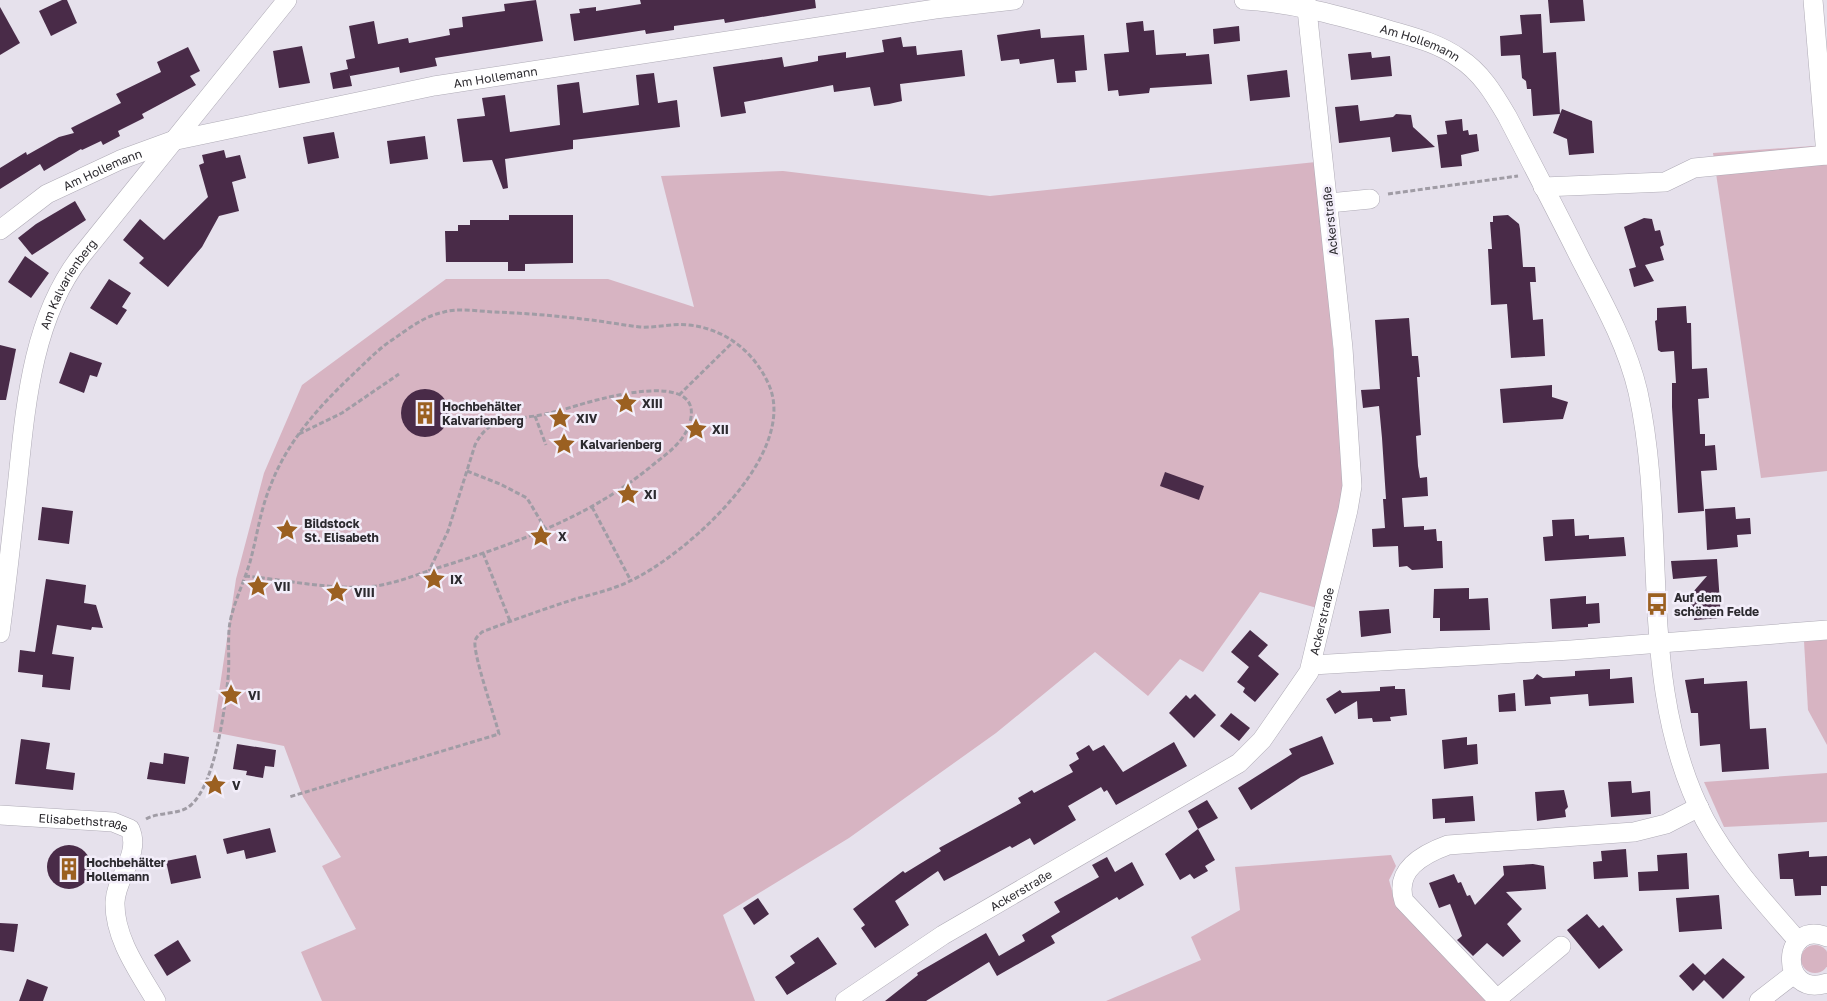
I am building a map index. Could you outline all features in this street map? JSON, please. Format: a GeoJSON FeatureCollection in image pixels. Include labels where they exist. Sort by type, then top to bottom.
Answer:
{"type":"FeatureCollection","features":[{"type":"Feature","properties":{"kind":"street","name":"Am Kalvarienberg"},"geometry":{"type":"LineString","coordinates":[[0,633],[27,404],[38,347],[50,309],[71,269],[172,140],[287,0]]}},
{"type":"Feature","properties":{"kind":"street","name":"Am Hollemann"},"geometry":{"type":"LineString","coordinates":[[0,230],[47,194],[120,160],[172,140],[434,86],[935,9],[1014,0]]}},
{"type":"Feature","properties":{"kind":"street","name":"Am Hollemann"},"geometry":{"type":"LineString","coordinates":[[1244,0],[1306,4],[1422,40],[1460,58],[1483,79],[1494,94],[1540,180]]}},
{"type":"Feature","properties":{"kind":"street"},"geometry":{"type":"LineString","coordinates":[[1798,941],[1733,863],[1699,807],[1674,741],[1658,642],[1648,465],[1637,390],[1626,352],[1612,321],[1540,180],[1665,182],[1694,168],[1826,155],[1813,0]]}},
{"type":"Feature","properties":{"kind":"street","name":"Ackerstraße"},"geometry":{"type":"LineString","coordinates":[[845,1001],[944,935],[1239,763],[1256,747],[1306,678],[1312,665],[1352,486],[1343,348],[1329,203],[1306,4]]}},
{"type":"Feature","properties":{"kind":"street"},"geometry":{"type":"LineString","coordinates":[[1329,203],[1370,199]]}},
{"type":"Feature","properties":{"kind":"street"},"geometry":{"type":"LineString","coordinates":[[1312,665],[1571,650],[1827,630]]}},
{"type":"Feature","properties":{"kind":"street"},"geometry":{"type":"LineString","coordinates":[[1560,946],[1498,1000],[1404,901],[1400,887],[1410,866],[1428,853],[1448,845],[1634,832],[1666,824],[1699,807]]}},
{"type":"Feature","properties":{"kind":"street","name":"Elisabethstraße"},"geometry":{"type":"LineString","coordinates":[[0,814],[113,822],[130,829],[134,839],[133,848],[117,890],[116,915],[126,948],[156,1001]]}},
{"type":"Feature","properties":{"kind":"street"},"geometry":{"type":"LineString","coordinates":[[1827,937],[1811,934],[1798,941],[1790,957],[1794,974],[1805,983],[1820,985],[1827,983]]}},
{"type":"Feature","properties":{"kind":"street"},"geometry":{"type":"LineString","coordinates":[[1759,1001],[1794,974]]}},
{"type":"Feature","properties":{"kind":"path"},"geometry":{"type":"LineString","coordinates":[[1370,199],[1398,192],[1540,180]]}},
{"type":"Feature","properties":{"kind":"path"},"geometry":{"type":"LineString","coordinates":[[144,821],[155,815],[184,810],[198,798],[205,785],[221,725],[228,677],[230,622],[245,576],[268,491],[286,452],[318,408],[379,350],[419,322],[442,312],[516,313],[594,320],[644,328],[686,324],[719,332],[734,341],[750,356],[762,370],[772,392],[774,419],[764,449],[725,509],[654,568],[631,581],[612,590],[510,621],[482,632],[475,641],[478,661],[499,734],[289,797]]}},
{"type":"Feature","properties":{"kind":"path"},"geometry":{"type":"LineString","coordinates":[[679,395],[734,341]]}},
{"type":"Feature","properties":{"kind":"path"},"geometry":{"type":"LineString","coordinates":[[298,434],[349,409],[399,374]]}},
{"type":"Feature","properties":{"kind":"path"},"geometry":{"type":"LineString","coordinates":[[245,576],[363,587],[379,585],[429,571],[546,530],[592,507],[630,484],[684,436],[692,410],[689,402],[679,395],[670,392],[638,392],[601,398],[535,416],[503,420],[486,428],[475,445],[448,531],[429,571]]}},
{"type":"Feature","properties":{"kind":"path"},"geometry":{"type":"LineString","coordinates":[[535,416],[546,445]]}},
{"type":"Feature","properties":{"kind":"path"},"geometry":{"type":"LineString","coordinates":[[466,471],[500,484],[527,498],[546,530]]}},
{"type":"Feature","properties":{"kind":"path"},"geometry":{"type":"LineString","coordinates":[[592,507],[631,581]]}},
{"type":"Feature","properties":{"kind":"path"},"geometry":{"type":"LineString","coordinates":[[483,552],[510,621]]}},
{"type":"Feature","properties":{"kind":"shaded area"},"geometry":{"type":"Polygon","coordinates":[[[1827,145],[1827,471],[1761,478],[1713,153],[1827,145]]]}},
{"type":"Feature","properties":{"kind":"shaded area"},"geometry":{"type":"Polygon","coordinates":[[[1316,162],[1344,492],[1317,608],[1260,592],[1203,672],[1180,659],[1148,696],[1095,652],[996,733],[849,838],[723,915],[755,1001],[322,1001],[301,952],[356,929],[322,866],[341,857],[303,797],[284,746],[213,732],[236,579],[264,473],[302,385],[446,279],[608,279],[694,307],[661,176],[783,171],[990,196],[1316,162]]]}},
{"type":"Feature","properties":{"kind":"shaded area"},"geometry":{"type":"Polygon","coordinates":[[[1827,621],[1827,745],[1808,710],[1803,624],[1827,621]]]}},
{"type":"Feature","properties":{"kind":"shaded area"},"geometry":{"type":"Polygon","coordinates":[[[1827,773],[1827,822],[1724,827],[1704,782],[1827,773]]]}},
{"type":"Feature","properties":{"kind":"shaded area"},"geometry":{"type":"Polygon","coordinates":[[[1391,855],[1396,866],[1389,880],[1396,905],[1489,1001],[1106,1001],[1201,960],[1191,937],[1240,910],[1235,867],[1391,855]]]}},
{"type":"Feature","properties":{"kind":"shaded area"},"geometry":{"type":"Polygon","coordinates":[[[1815,945],[1825,949],[1829,959],[1825,969],[1815,973],[1805,969],[1801,959],[1805,949],[1815,945]]]}},
{"type":"Feature","properties":{"kind":"building"},"geometry":{"type":"Polygon","coordinates":[[[62,0],[67,0],[77,23],[51,36],[39,11],[62,0]]]}},
{"type":"Feature","properties":{"kind":"building"},"geometry":{"type":"Polygon","coordinates":[[[536,0],[543,41],[435,58],[437,66],[400,73],[399,67],[350,76],[349,72],[352,86],[333,89],[330,73],[348,69],[346,60],[355,58],[349,26],[374,21],[378,44],[408,38],[409,43],[450,35],[449,29],[463,27],[462,17],[505,11],[504,4],[536,0]]]}},
{"type":"Feature","properties":{"kind":"building"},"geometry":{"type":"Polygon","coordinates":[[[640,0],[815,0],[816,8],[725,23],[724,19],[674,26],[674,30],[646,34],[645,30],[574,41],[570,14],[580,13],[579,9],[596,7],[596,11],[641,4],[640,0]]]}},
{"type":"Feature","properties":{"kind":"building"},"geometry":{"type":"Polygon","coordinates":[[[1548,0],[1583,0],[1585,21],[1550,23],[1548,0]]]}},
{"type":"Feature","properties":{"kind":"building"},"geometry":{"type":"Polygon","coordinates":[[[0,7],[20,43],[0,55],[0,7]]]}},
{"type":"Feature","properties":{"kind":"building"},"geometry":{"type":"Polygon","coordinates":[[[1541,14],[1543,53],[1556,52],[1560,114],[1533,116],[1531,89],[1527,89],[1526,81],[1522,78],[1520,55],[1501,56],[1500,36],[1522,34],[1520,15],[1541,14]]]}},
{"type":"Feature","properties":{"kind":"building"},"geometry":{"type":"Polygon","coordinates":[[[1143,21],[1144,31],[1154,30],[1156,55],[1186,53],[1186,56],[1209,54],[1212,84],[1150,88],[1149,93],[1119,96],[1118,90],[1108,91],[1104,54],[1129,52],[1126,23],[1143,21]]]}},
{"type":"Feature","properties":{"kind":"building"},"geometry":{"type":"Polygon","coordinates":[[[1239,26],[1240,41],[1214,44],[1213,29],[1239,26]]]}},
{"type":"Feature","properties":{"kind":"building"},"geometry":{"type":"Polygon","coordinates":[[[1040,29],[1041,38],[1084,35],[1087,70],[1075,71],[1076,82],[1057,83],[1054,59],[1020,64],[1019,59],[1001,61],[997,35],[1040,29]]]}},
{"type":"Feature","properties":{"kind":"building"},"geometry":{"type":"Polygon","coordinates":[[[901,37],[903,47],[916,46],[917,55],[962,50],[965,76],[900,84],[902,101],[889,104],[874,106],[870,87],[834,92],[833,85],[744,102],[746,113],[721,117],[713,67],[782,57],[784,67],[818,61],[818,56],[846,52],[846,58],[884,52],[882,40],[901,37]]]}},
{"type":"Feature","properties":{"kind":"building"},"geometry":{"type":"Polygon","coordinates":[[[302,46],[310,83],[279,88],[273,51],[302,46]]]}},
{"type":"Feature","properties":{"kind":"building"},"geometry":{"type":"Polygon","coordinates":[[[188,47],[200,71],[190,76],[196,85],[142,114],[144,118],[118,131],[120,136],[103,145],[101,141],[81,149],[44,171],[40,164],[0,189],[0,168],[26,152],[27,155],[59,137],[74,133],[71,128],[121,103],[116,94],[161,72],[157,62],[188,47]]]}},
{"type":"Feature","properties":{"kind":"building"},"geometry":{"type":"Polygon","coordinates":[[[1371,52],[1372,58],[1390,56],[1392,76],[1351,80],[1348,54],[1371,52]]]}},
{"type":"Feature","properties":{"kind":"building"},"geometry":{"type":"Polygon","coordinates":[[[1287,70],[1290,97],[1250,101],[1247,75],[1287,70]]]}},
{"type":"Feature","properties":{"kind":"building"},"geometry":{"type":"Polygon","coordinates":[[[654,73],[658,103],[677,100],[680,127],[573,140],[573,149],[505,159],[508,188],[503,189],[492,160],[463,162],[457,119],[485,116],[482,98],[505,95],[510,132],[560,125],[557,85],[579,82],[583,113],[639,105],[636,75],[654,73]]]}},
{"type":"Feature","properties":{"kind":"building"},"geometry":{"type":"Polygon","coordinates":[[[1358,105],[1360,121],[1393,117],[1396,114],[1411,115],[1413,127],[1435,147],[1392,152],[1390,137],[1339,143],[1335,107],[1358,105]]]}},
{"type":"Feature","properties":{"kind":"building"},"geometry":{"type":"Polygon","coordinates":[[[1562,109],[1592,121],[1594,153],[1569,155],[1567,139],[1553,133],[1562,109]]]}},
{"type":"Feature","properties":{"kind":"building"},"geometry":{"type":"Polygon","coordinates":[[[1462,119],[1463,131],[1468,130],[1469,135],[1477,134],[1479,151],[1461,155],[1462,166],[1441,168],[1437,135],[1447,134],[1445,121],[1462,119]]]}},
{"type":"Feature","properties":{"kind":"building"},"geometry":{"type":"Polygon","coordinates":[[[334,132],[339,158],[308,164],[303,137],[334,132]]]}},
{"type":"Feature","properties":{"kind":"building"},"geometry":{"type":"Polygon","coordinates":[[[425,136],[428,159],[390,164],[387,141],[425,136]]]}},
{"type":"Feature","properties":{"kind":"building"},"geometry":{"type":"Polygon","coordinates":[[[224,150],[226,158],[240,155],[246,178],[232,182],[239,211],[219,216],[202,247],[168,287],[139,263],[144,258],[123,240],[140,219],[164,240],[208,197],[199,165],[204,163],[202,155],[224,150]]]}},
{"type":"Feature","properties":{"kind":"building"},"geometry":{"type":"Polygon","coordinates":[[[75,201],[86,220],[32,255],[18,238],[36,224],[75,201]]]}},
{"type":"Feature","properties":{"kind":"building"},"geometry":{"type":"Polygon","coordinates":[[[509,215],[573,215],[573,263],[525,264],[525,271],[508,271],[508,262],[446,262],[445,231],[458,231],[458,225],[470,225],[470,220],[509,220],[509,215]]]}},
{"type":"Feature","properties":{"kind":"building"},"geometry":{"type":"Polygon","coordinates":[[[1508,215],[1519,224],[1523,267],[1535,267],[1536,282],[1530,282],[1533,320],[1543,319],[1545,356],[1511,358],[1507,304],[1491,305],[1488,249],[1492,249],[1490,222],[1493,222],[1493,216],[1508,215]]]}},
{"type":"Feature","properties":{"kind":"building"},"geometry":{"type":"Polygon","coordinates":[[[1644,218],[1652,219],[1655,231],[1660,230],[1664,245],[1660,247],[1664,260],[1645,265],[1654,281],[1634,287],[1629,269],[1636,267],[1624,227],[1644,218]]]}},
{"type":"Feature","properties":{"kind":"building"},"geometry":{"type":"Polygon","coordinates":[[[25,256],[49,273],[31,298],[8,282],[25,256]]]}},
{"type":"Feature","properties":{"kind":"building"},"geometry":{"type":"Polygon","coordinates":[[[109,279],[131,293],[122,307],[127,310],[117,325],[90,308],[109,279]]]}},
{"type":"Feature","properties":{"kind":"building"},"geometry":{"type":"Polygon","coordinates":[[[1686,306],[1687,323],[1691,323],[1692,369],[1707,368],[1709,398],[1698,399],[1700,434],[1705,434],[1705,446],[1715,445],[1717,470],[1701,471],[1704,511],[1678,513],[1672,407],[1672,383],[1676,383],[1674,351],[1661,352],[1658,350],[1655,321],[1657,320],[1657,308],[1686,306]]]}},
{"type":"Feature","properties":{"kind":"building"},"geometry":{"type":"Polygon","coordinates":[[[1409,318],[1412,356],[1418,356],[1420,377],[1417,377],[1421,435],[1416,436],[1418,466],[1420,478],[1427,477],[1428,496],[1402,498],[1404,527],[1424,526],[1424,530],[1436,529],[1437,541],[1442,541],[1443,568],[1412,570],[1407,566],[1399,567],[1398,546],[1373,547],[1372,529],[1385,528],[1383,499],[1386,499],[1382,438],[1379,406],[1363,408],[1361,390],[1380,389],[1375,320],[1409,318]]]}},
{"type":"Feature","properties":{"kind":"building"},"geometry":{"type":"Polygon","coordinates":[[[0,345],[16,349],[6,400],[0,400],[0,345]]]}},
{"type":"Feature","properties":{"kind":"building"},"geometry":{"type":"Polygon","coordinates":[[[70,352],[102,363],[97,377],[90,375],[84,393],[59,383],[70,352]]]}},
{"type":"Feature","properties":{"kind":"building"},"geometry":{"type":"Polygon","coordinates":[[[1552,385],[1552,397],[1568,402],[1563,419],[1503,423],[1500,389],[1552,385]]]}},
{"type":"Feature","properties":{"kind":"building","name":"Hochbehälter Kalvarienberg"},"geometry":{"type":"Polygon","coordinates":[[[425,389],[434,391],[442,396],[447,404],[449,413],[447,422],[442,430],[434,435],[425,437],[416,435],[408,430],[403,422],[401,413],[403,404],[408,396],[416,391],[425,389]]]}},
{"type":"Feature","properties":{"kind":"building"},"geometry":{"type":"Polygon","coordinates":[[[1165,472],[1204,486],[1199,500],[1160,486],[1165,472]]]}},
{"type":"Feature","properties":{"kind":"building"},"geometry":{"type":"Polygon","coordinates":[[[42,507],[73,511],[69,544],[38,540],[42,507]]]}},
{"type":"Feature","properties":{"kind":"building"},"geometry":{"type":"Polygon","coordinates":[[[1735,507],[1736,519],[1750,518],[1751,534],[1737,535],[1738,547],[1707,550],[1705,509],[1735,507]]]}},
{"type":"Feature","properties":{"kind":"building"},"geometry":{"type":"Polygon","coordinates":[[[1574,519],[1575,536],[1589,535],[1589,539],[1624,537],[1626,556],[1545,561],[1543,537],[1553,536],[1552,520],[1574,519]]]}},
{"type":"Feature","properties":{"kind":"building"},"geometry":{"type":"Polygon","coordinates":[[[1717,559],[1721,618],[1694,620],[1693,606],[1686,600],[1707,576],[1673,579],[1671,561],[1717,559]]]}},
{"type":"Feature","properties":{"kind":"building"},"geometry":{"type":"Polygon","coordinates":[[[46,579],[86,585],[84,603],[96,605],[103,628],[92,627],[91,630],[57,625],[52,654],[74,657],[70,690],[42,687],[43,675],[18,672],[20,650],[35,652],[46,579]]]}},
{"type":"Feature","properties":{"kind":"building"},"geometry":{"type":"Polygon","coordinates":[[[1469,588],[1469,599],[1488,598],[1490,630],[1440,631],[1440,618],[1433,618],[1434,589],[1469,588]]]}},
{"type":"Feature","properties":{"kind":"building"},"geometry":{"type":"Polygon","coordinates":[[[1586,596],[1586,604],[1599,603],[1600,623],[1588,624],[1588,627],[1552,629],[1550,599],[1586,596]]]}},
{"type":"Feature","properties":{"kind":"building"},"geometry":{"type":"Polygon","coordinates":[[[1389,609],[1391,633],[1361,637],[1359,611],[1389,609]]]}},
{"type":"Feature","properties":{"kind":"building"},"geometry":{"type":"Polygon","coordinates":[[[1250,630],[1268,645],[1258,656],[1279,674],[1255,702],[1243,692],[1245,688],[1237,682],[1249,667],[1231,652],[1250,630]]]}},
{"type":"Feature","properties":{"kind":"building"},"geometry":{"type":"Polygon","coordinates":[[[1610,669],[1610,679],[1632,677],[1634,703],[1589,706],[1588,694],[1550,697],[1551,704],[1525,706],[1523,680],[1533,679],[1537,674],[1543,678],[1575,676],[1575,671],[1610,669]]]}},
{"type":"Feature","properties":{"kind":"building"},"geometry":{"type":"Polygon","coordinates":[[[1704,678],[1704,684],[1747,681],[1750,729],[1766,728],[1769,769],[1722,772],[1720,744],[1700,746],[1698,713],[1691,713],[1685,680],[1704,678]]]}},
{"type":"Feature","properties":{"kind":"building"},"geometry":{"type":"Polygon","coordinates":[[[1395,686],[1395,689],[1405,689],[1407,715],[1390,717],[1391,721],[1373,722],[1372,718],[1358,719],[1357,701],[1335,714],[1326,699],[1340,690],[1342,693],[1380,691],[1380,687],[1395,686]]]}},
{"type":"Feature","properties":{"kind":"building"},"geometry":{"type":"Polygon","coordinates":[[[1515,693],[1516,711],[1499,712],[1498,695],[1515,693]]]}},
{"type":"Feature","properties":{"kind":"building"},"geometry":{"type":"Polygon","coordinates":[[[1195,694],[1216,715],[1194,738],[1169,713],[1186,695],[1190,699],[1195,694]]]}},
{"type":"Feature","properties":{"kind":"building"},"geometry":{"type":"Polygon","coordinates":[[[1231,713],[1250,728],[1239,741],[1220,726],[1231,713]]]}},
{"type":"Feature","properties":{"kind":"building"},"geometry":{"type":"Polygon","coordinates":[[[1322,736],[1334,764],[1301,777],[1251,810],[1238,788],[1292,754],[1289,749],[1322,736]]]}},
{"type":"Feature","properties":{"kind":"building"},"geometry":{"type":"Polygon","coordinates":[[[1467,737],[1467,745],[1477,744],[1478,764],[1444,769],[1442,740],[1467,737]]]}},
{"type":"Feature","properties":{"kind":"building"},"geometry":{"type":"Polygon","coordinates":[[[21,739],[50,743],[46,769],[75,773],[73,790],[15,784],[21,739]]]}},
{"type":"Feature","properties":{"kind":"building"},"geometry":{"type":"Polygon","coordinates":[[[1174,742],[1187,766],[1116,805],[1107,790],[1104,792],[1101,787],[1068,806],[1076,820],[1034,845],[1030,838],[1012,848],[1010,846],[944,881],[938,871],[895,901],[909,925],[875,948],[861,928],[865,925],[853,909],[903,871],[905,873],[941,851],[939,848],[1021,803],[1018,798],[1032,790],[1034,793],[1073,772],[1069,765],[1079,759],[1076,753],[1089,745],[1093,751],[1104,745],[1123,772],[1174,742]]]}},
{"type":"Feature","properties":{"kind":"building"},"geometry":{"type":"Polygon","coordinates":[[[237,744],[276,750],[274,767],[265,766],[263,778],[246,775],[247,771],[233,769],[237,744]]]}},
{"type":"Feature","properties":{"kind":"building"},"geometry":{"type":"Polygon","coordinates":[[[164,753],[189,757],[185,784],[147,779],[150,762],[163,764],[164,753]]]}},
{"type":"Feature","properties":{"kind":"building"},"geometry":{"type":"Polygon","coordinates":[[[1631,781],[1632,793],[1650,791],[1651,814],[1611,817],[1608,782],[1631,781]]]}},
{"type":"Feature","properties":{"kind":"building"},"geometry":{"type":"Polygon","coordinates":[[[1564,790],[1568,807],[1565,810],[1566,817],[1537,821],[1535,792],[1564,790]]]}},
{"type":"Feature","properties":{"kind":"building"},"geometry":{"type":"Polygon","coordinates":[[[1473,796],[1475,821],[1445,823],[1445,818],[1433,819],[1432,799],[1473,796]]]}},
{"type":"Feature","properties":{"kind":"building"},"geometry":{"type":"Polygon","coordinates":[[[1207,800],[1218,818],[1198,829],[1188,811],[1207,800]]]}},
{"type":"Feature","properties":{"kind":"building"},"geometry":{"type":"Polygon","coordinates":[[[270,828],[276,852],[246,859],[244,850],[227,854],[223,839],[270,828]]]}},
{"type":"Feature","properties":{"kind":"building"},"geometry":{"type":"Polygon","coordinates":[[[1198,829],[1215,860],[1205,866],[1208,871],[1194,879],[1190,874],[1180,880],[1165,854],[1198,829]]]}},
{"type":"Feature","properties":{"kind":"building","name":"Hochbehälter Hollemann"},"geometry":{"type":"Polygon","coordinates":[[[69,845],[81,849],[87,855],[91,867],[87,879],[81,885],[69,889],[57,885],[51,879],[47,867],[51,855],[57,849],[69,845]]]}},
{"type":"Feature","properties":{"kind":"building"},"geometry":{"type":"Polygon","coordinates":[[[1626,849],[1628,877],[1594,879],[1593,862],[1602,861],[1601,851],[1626,849]]]}},
{"type":"Feature","properties":{"kind":"building"},"geometry":{"type":"Polygon","coordinates":[[[1809,851],[1809,857],[1827,856],[1827,886],[1821,886],[1821,895],[1795,896],[1793,879],[1780,879],[1778,854],[1809,851]]]}},
{"type":"Feature","properties":{"kind":"building"},"geometry":{"type":"Polygon","coordinates":[[[1687,853],[1689,889],[1639,891],[1638,872],[1658,871],[1657,855],[1687,853]]]}},
{"type":"Feature","properties":{"kind":"building"},"geometry":{"type":"Polygon","coordinates":[[[196,855],[201,878],[171,884],[166,861],[196,855]]]}},
{"type":"Feature","properties":{"kind":"building"},"geometry":{"type":"Polygon","coordinates":[[[1107,857],[1115,872],[1132,862],[1144,885],[1119,900],[1117,897],[1051,936],[1055,943],[997,976],[989,962],[926,1001],[885,1001],[918,975],[917,973],[986,933],[999,956],[1025,941],[1022,935],[1060,912],[1054,902],[1099,877],[1092,865],[1107,857]]]}},
{"type":"Feature","properties":{"kind":"building"},"geometry":{"type":"Polygon","coordinates":[[[1533,864],[1544,866],[1546,889],[1506,892],[1522,909],[1507,924],[1521,941],[1503,957],[1487,943],[1473,956],[1457,940],[1462,936],[1450,904],[1439,908],[1429,883],[1454,874],[1458,883],[1461,882],[1467,896],[1470,895],[1475,905],[1504,875],[1503,866],[1533,864]]]}},
{"type":"Feature","properties":{"kind":"building"},"geometry":{"type":"Polygon","coordinates":[[[1719,895],[1722,929],[1679,932],[1676,898],[1719,895]]]}},
{"type":"Feature","properties":{"kind":"building"},"geometry":{"type":"Polygon","coordinates":[[[758,898],[769,914],[754,925],[743,908],[758,898]]]}},
{"type":"Feature","properties":{"kind":"building"},"geometry":{"type":"Polygon","coordinates":[[[1587,914],[1599,928],[1603,925],[1623,950],[1599,969],[1567,930],[1587,914]]]}},
{"type":"Feature","properties":{"kind":"building"},"geometry":{"type":"Polygon","coordinates":[[[0,923],[18,924],[14,952],[0,950],[0,923]]]}},
{"type":"Feature","properties":{"kind":"building"},"geometry":{"type":"Polygon","coordinates":[[[818,937],[837,964],[787,995],[775,977],[795,963],[790,956],[818,937]]]}},
{"type":"Feature","properties":{"kind":"building"},"geometry":{"type":"Polygon","coordinates":[[[178,940],[191,961],[167,976],[154,955],[178,940]]]}},
{"type":"Feature","properties":{"kind":"building"},"geometry":{"type":"Polygon","coordinates":[[[1723,958],[1745,977],[1723,999],[1704,980],[1693,991],[1679,976],[1693,963],[1705,975],[1723,958]]]}},
{"type":"Feature","properties":{"kind":"building"},"geometry":{"type":"Polygon","coordinates":[[[27,979],[48,987],[43,1001],[19,1001],[27,979]]]}},
{"type":"Feature","properties":{"kind":"place","name":"XIII"},"geometry":{"type":"Point","coordinates":[626,403]}},
{"type":"Feature","properties":{"kind":"place","name":"Hochbehälter Kalvarienberg"},"geometry":{"type":"Point","coordinates":[425,413]}},
{"type":"Feature","properties":{"kind":"place","name":"XIV"},"geometry":{"type":"Point","coordinates":[560,418]}},
{"type":"Feature","properties":{"kind":"place","name":"XII"},"geometry":{"type":"Point","coordinates":[696,429]}},
{"type":"Feature","properties":{"kind":"place","name":"Kalvarienberg"},"geometry":{"type":"Point","coordinates":[564,444]}},
{"type":"Feature","properties":{"kind":"place","name":"XI"},"geometry":{"type":"Point","coordinates":[628,494]}},
{"type":"Feature","properties":{"kind":"place","name":"Bildstock St. Elisabeth"},"geometry":{"type":"Point","coordinates":[287,530]}},
{"type":"Feature","properties":{"kind":"place","name":"X"},"geometry":{"type":"Point","coordinates":[541,536]}},
{"type":"Feature","properties":{"kind":"place","name":"IX"},"geometry":{"type":"Point","coordinates":[434,579]}},
{"type":"Feature","properties":{"kind":"place","name":"VII"},"geometry":{"type":"Point","coordinates":[258,586]}},
{"type":"Feature","properties":{"kind":"place","name":"VIII"},"geometry":{"type":"Point","coordinates":[337,592]}},
{"type":"Feature","properties":{"kind":"place","name":"Auf dem schönen Felde"},"geometry":{"type":"Point","coordinates":[1657,604]}},
{"type":"Feature","properties":{"kind":"place","name":"VI"},"geometry":{"type":"Point","coordinates":[231,695]}},
{"type":"Feature","properties":{"kind":"place","name":"V"},"geometry":{"type":"Point","coordinates":[215,785]}},
{"type":"Feature","properties":{"kind":"place","name":"Hochbehälter Hollemann"},"geometry":{"type":"Point","coordinates":[69,869]}}]}
